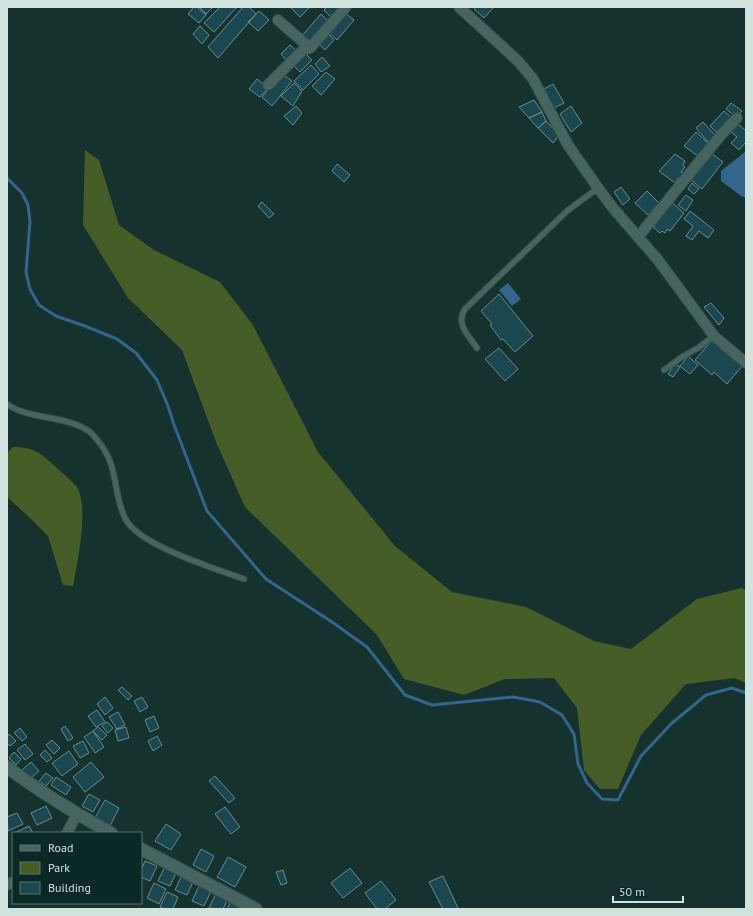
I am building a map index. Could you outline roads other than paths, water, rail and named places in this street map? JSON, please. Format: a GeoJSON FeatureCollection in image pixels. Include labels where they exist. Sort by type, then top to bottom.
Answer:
{"type":"FeatureCollection","features":[{"type":"Feature","properties":{"kind":"street"},"geometry":{"type":"LineString","coordinates":[[268,85],[303,50],[310,48],[346,7]]}},
{"type":"Feature","properties":{"kind":"street"},"geometry":{"type":"LineString","coordinates":[[459,7],[518,61],[533,79],[568,145],[598,188],[658,260],[714,336],[746,363]]}},
{"type":"Feature","properties":{"kind":"street"},"geometry":{"type":"LineString","coordinates":[[278,20],[310,48]]}},
{"type":"Feature","properties":{"kind":"street"},"geometry":{"type":"LineString","coordinates":[[638,237],[721,135],[737,118]]}},
{"type":"Feature","properties":{"kind":"street"},"geometry":{"type":"LineString","coordinates":[[7,768],[76,814],[109,832]]}},
{"type":"Feature","properties":{"kind":"street"},"geometry":{"type":"LineString","coordinates":[[67,832],[76,814]]}},
{"type":"Feature","properties":{"kind":"street"},"geometry":{"type":"LineString","coordinates":[[142,850],[256,909]]}},
{"type":"Feature","properties":{"kind":"lane"},"geometry":{"type":"LineString","coordinates":[[477,348],[462,326],[461,316],[465,309],[567,211],[598,188]]}},
{"type":"Feature","properties":{"kind":"lane"},"geometry":{"type":"LineString","coordinates":[[664,370],[714,336]]}},
{"type":"Feature","properties":{"kind":"lane"},"geometry":{"type":"LineString","coordinates":[[7,404],[26,413],[76,424],[91,433],[102,446],[110,460],[115,476],[121,509],[127,522],[136,531],[184,557],[244,579]]}},
{"type":"Feature","properties":{"kind":"water"},"geometry":{"type":"Polygon","coordinates":[[[746,151],[746,198],[721,181],[721,171],[746,151]]]}},
{"type":"Feature","properties":{"kind":"water"},"geometry":{"type":"Polygon","coordinates":[[[508,283],[521,299],[512,306],[499,290],[508,283]]]}},
{"type":"Feature","properties":{"kind":"waterway"},"geometry":{"type":"LineString","coordinates":[[7,178],[22,193],[28,205],[30,222],[26,272],[30,289],[39,305],[56,316],[117,339],[136,353],[157,380],[207,511],[266,579],[367,647],[405,695],[432,705],[513,697],[540,702],[562,715],[574,734],[578,764],[587,783],[602,799],[618,800],[641,756],[672,723],[706,695],[732,688],[746,693]]}}]}
